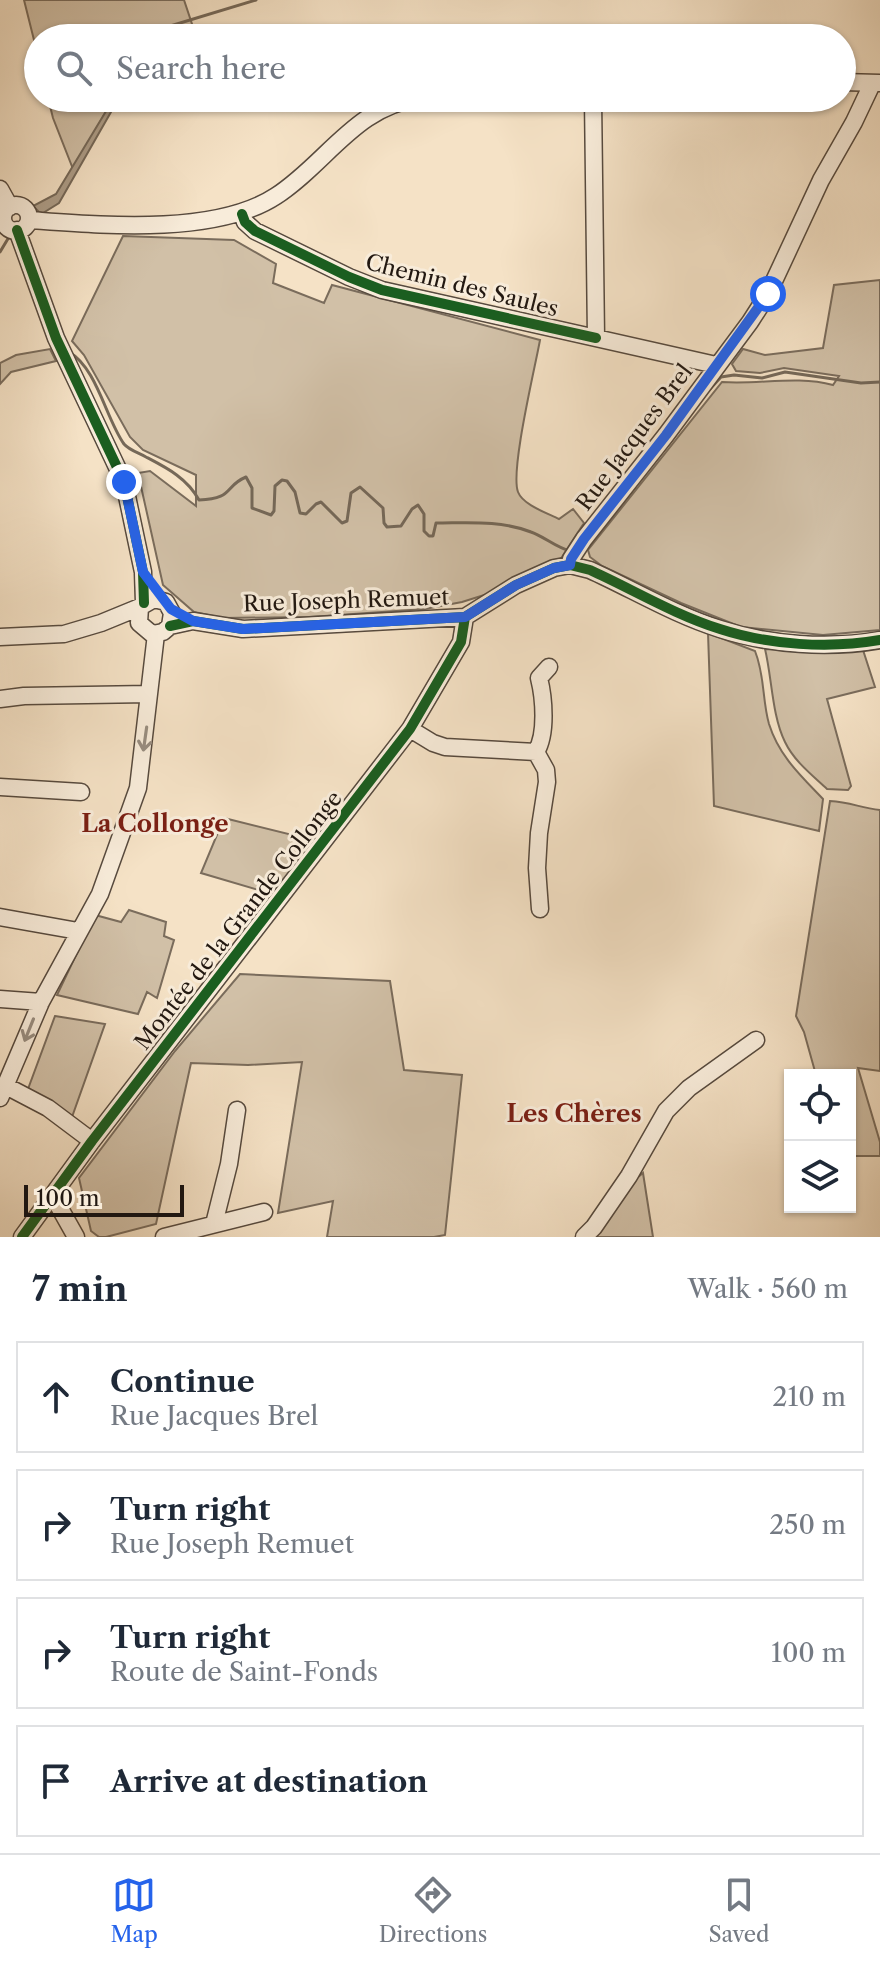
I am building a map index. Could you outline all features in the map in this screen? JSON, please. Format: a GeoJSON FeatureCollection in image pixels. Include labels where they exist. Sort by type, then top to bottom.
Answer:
{"type":"FeatureCollection","features":[{"type":"Feature","properties":{"kind":"street"},"geometry":{"type":"LineString","coordinates":[[856,82],[876,83]]}},
{"type":"Feature","properties":{"kind":"street","name":"Rue Jacques Brel"},"geometry":{"type":"LineString","coordinates":[[570,565],[584,539],[666,435],[768,294],[821,180],[876,83]]}},
{"type":"Feature","properties":{"kind":"street"},"geometry":{"type":"LineString","coordinates":[[0,189],[8,228],[23,225],[216,220],[242,214],[277,196],[375,112]]}},
{"type":"Feature","properties":{"kind":"street"},"geometry":{"type":"LineString","coordinates":[[593,112],[596,338]]}},
{"type":"Feature","properties":{"kind":"street","name":"Chemin des Saules"},"geometry":{"type":"LineString","coordinates":[[242,214],[245,222],[255,231],[382,290],[716,365]]}},
{"type":"Feature","properties":{"kind":"street"},"geometry":{"type":"LineString","coordinates":[[23,225],[56,338],[104,434],[124,482],[143,572],[161,620]]}},
{"type":"Feature","properties":{"kind":"street"},"geometry":{"type":"LineString","coordinates":[[570,565],[590,570],[719,629],[744,635],[828,644],[880,640]]}},
{"type":"Feature","properties":{"kind":"street","name":"Rue Joseph Remuet"},"geometry":{"type":"LineString","coordinates":[[161,620],[193,621],[243,629],[465,617],[516,585],[554,568],[570,565]]}},
{"type":"Feature","properties":{"kind":"street"},"geometry":{"type":"LineString","coordinates":[[143,572],[142,605],[137,618],[161,620]]}},
{"type":"Feature","properties":{"kind":"street"},"geometry":{"type":"LineString","coordinates":[[0,637],[64,634],[101,623],[154,599],[161,620],[138,788],[100,894],[41,1002],[3,1092],[48,1108],[92,1141]]}},
{"type":"Feature","properties":{"kind":"street","name":"Montée de la Grande Collonge"},"geometry":{"type":"LineString","coordinates":[[22,1237],[92,1141],[410,729],[461,642],[465,617]]}},
{"type":"Feature","properties":{"kind":"street"},"geometry":{"type":"LineString","coordinates":[[101,623],[131,624],[161,620]]}},
{"type":"Feature","properties":{"kind":"street"},"geometry":{"type":"LineString","coordinates":[[536,752],[541,743],[543,695],[539,678],[549,667]]}},
{"type":"Feature","properties":{"kind":"street"},"geometry":{"type":"LineString","coordinates":[[0,699],[149,694]]}},
{"type":"Feature","properties":{"kind":"street"},"geometry":{"type":"LineString","coordinates":[[410,729],[445,747],[536,752]]}},
{"type":"Feature","properties":{"kind":"street"},"geometry":{"type":"LineString","coordinates":[[536,752],[546,770],[547,782],[537,868],[540,909]]}},
{"type":"Feature","properties":{"kind":"street"},"geometry":{"type":"LineString","coordinates":[[0,787],[81,792]]}},
{"type":"Feature","properties":{"kind":"street"},"geometry":{"type":"LineString","coordinates":[[0,917],[78,931]]}},
{"type":"Feature","properties":{"kind":"street"},"geometry":{"type":"LineString","coordinates":[[0,999],[41,1002]]}},
{"type":"Feature","properties":{"kind":"street"},"geometry":{"type":"LineString","coordinates":[[584,1237],[629,1176],[666,1111],[689,1088],[756,1040]]}},
{"type":"Feature","properties":{"kind":"street"},"geometry":{"type":"LineString","coordinates":[[214,1224],[229,1164],[237,1110]]}},
{"type":"Feature","properties":{"kind":"street"},"geometry":{"type":"LineString","coordinates":[[53,1196],[76,1237]]}},
{"type":"Feature","properties":{"kind":"street"},"geometry":{"type":"LineString","coordinates":[[164,1237],[264,1212]]}},
{"type":"Feature","properties":{"kind":"shaded area"},"geometry":{"type":"Polygon","coordinates":[[[24,0],[184,0],[192,24],[30,24],[24,0]]]}},
{"type":"Feature","properties":{"kind":"shaded area"},"geometry":{"type":"Polygon","coordinates":[[[52,112],[106,112],[73,169],[52,112]]]}},
{"type":"Feature","properties":{"kind":"shaded area"},"geometry":{"type":"Polygon","coordinates":[[[106,112],[111,112],[59,203],[43,213],[33,206],[56,194],[106,112]]]}},
{"type":"Feature","properties":{"kind":"shaded area"},"geometry":{"type":"Polygon","coordinates":[[[123,236],[234,240],[276,264],[273,283],[324,303],[332,285],[540,340],[520,442],[516,481],[518,492],[530,505],[559,519],[573,509],[584,523],[560,560],[497,591],[425,609],[310,617],[223,618],[194,612],[163,585],[138,473],[150,471],[196,506],[196,475],[143,450],[130,437],[84,355],[72,341],[123,236]]]}},
{"type":"Feature","properties":{"kind":"shaded area"},"geometry":{"type":"Polygon","coordinates":[[[880,280],[880,630],[823,635],[741,627],[681,603],[602,566],[590,557],[588,550],[722,382],[791,380],[833,385],[839,376],[784,368],[760,373],[736,371],[732,364],[743,349],[765,355],[823,348],[834,285],[880,280]]]}},
{"type":"Feature","properties":{"kind":"shaded area"},"geometry":{"type":"Polygon","coordinates":[[[50,349],[56,361],[11,372],[0,384],[0,363],[16,355],[50,349]]]}},
{"type":"Feature","properties":{"kind":"shaded area"},"geometry":{"type":"Polygon","coordinates":[[[708,633],[755,651],[773,735],[792,765],[823,799],[819,831],[714,806],[708,633]]]}},
{"type":"Feature","properties":{"kind":"shaded area"},"geometry":{"type":"Polygon","coordinates":[[[765,649],[863,650],[875,687],[827,699],[851,786],[848,790],[827,789],[789,749],[777,721],[765,649]]]}},
{"type":"Feature","properties":{"kind":"shaded area"},"geometry":{"type":"Polygon","coordinates":[[[830,801],[880,810],[880,1071],[858,1068],[880,1142],[880,1156],[856,1156],[856,1069],[814,1069],[796,1016],[830,801]]]}},
{"type":"Feature","properties":{"kind":"shaded area"},"geometry":{"type":"Polygon","coordinates":[[[224,818],[317,841],[272,894],[201,873],[224,818]]]}},
{"type":"Feature","properties":{"kind":"shaded area"},"geometry":{"type":"Polygon","coordinates":[[[129,910],[166,922],[164,936],[174,940],[157,998],[147,992],[138,1014],[57,995],[95,915],[121,922],[129,910]]]}},
{"type":"Feature","properties":{"kind":"shaded area"},"geometry":{"type":"Polygon","coordinates":[[[240,974],[390,981],[404,1070],[462,1075],[445,1235],[327,1237],[333,1201],[278,1213],[302,1062],[248,1065],[191,1063],[156,1224],[106,1237],[99,1237],[91,1231],[79,1178],[175,1051],[240,974]]]}},
{"type":"Feature","properties":{"kind":"shaded area"},"geometry":{"type":"Polygon","coordinates":[[[55,1016],[105,1024],[72,1117],[28,1089],[55,1016]]]}},
{"type":"Feature","properties":{"kind":"shaded area"},"geometry":{"type":"Polygon","coordinates":[[[643,1173],[653,1237],[589,1237],[632,1182],[643,1173]]]}},
{"type":"Feature","properties":{"kind":"waterway"},"geometry":{"type":"LineString","coordinates":[[177,24],[256,0]]}},
{"type":"Feature","properties":{"kind":"waterway"},"geometry":{"type":"LineString","coordinates":[[0,252],[9,237]]}},
{"type":"Feature","properties":{"kind":"waterway"},"geometry":{"type":"LineString","coordinates":[[69,352],[87,370],[124,444],[176,474],[199,500],[223,495],[246,477],[252,488],[252,508],[271,515],[274,511],[275,486],[282,480],[287,481],[295,492],[300,513],[306,514],[321,502],[342,523],[347,521],[351,493],[360,487],[383,508],[387,527],[401,526],[418,505],[424,514],[424,531],[429,536],[433,536],[436,523],[496,524],[531,532],[570,551]]}},
{"type":"Feature","properties":{"kind":"waterway"},"geometry":{"type":"LineString","coordinates":[[710,389],[721,377],[762,378],[785,372],[861,383],[880,382]]}},
{"type":"Feature","properties":{"kind":"waterway"},"geometry":{"type":"LineString","coordinates":[[587,549],[635,487]]}},
{"type":"Feature","properties":{"kind":"cycle path"},"geometry":{"type":"LineString","coordinates":[[242,214],[245,222],[255,231],[382,290],[596,338]]}},
{"type":"Feature","properties":{"kind":"cycle path"},"geometry":{"type":"LineString","coordinates":[[17,230],[56,338],[124,482],[143,572],[144,603]]}},
{"type":"Feature","properties":{"kind":"cycle path"},"geometry":{"type":"LineString","coordinates":[[170,626],[193,621],[243,629],[465,617],[516,585],[554,568],[570,565],[590,570],[687,617],[758,639],[820,645],[880,640]]}},
{"type":"Feature","properties":{"kind":"cycle path"},"geometry":{"type":"LineString","coordinates":[[22,1237],[92,1141],[410,729],[461,642],[465,617]]}},
{"type":"Feature","properties":{"kind":"district","name":"La Collonge"},"geometry":{"type":"Point","coordinates":[155,824]}},
{"type":"Feature","properties":{"kind":"district","name":"Les Chères"},"geometry":{"type":"Point","coordinates":[574,1114]}},
{"type":"Feature","properties":{"kind":"route"},"geometry":{"type":"LineString","coordinates":[[124,482],[143,572],[171,609],[193,621],[243,629],[465,617],[516,585],[554,568],[570,565],[584,539],[666,435],[768,294]]}}]}
